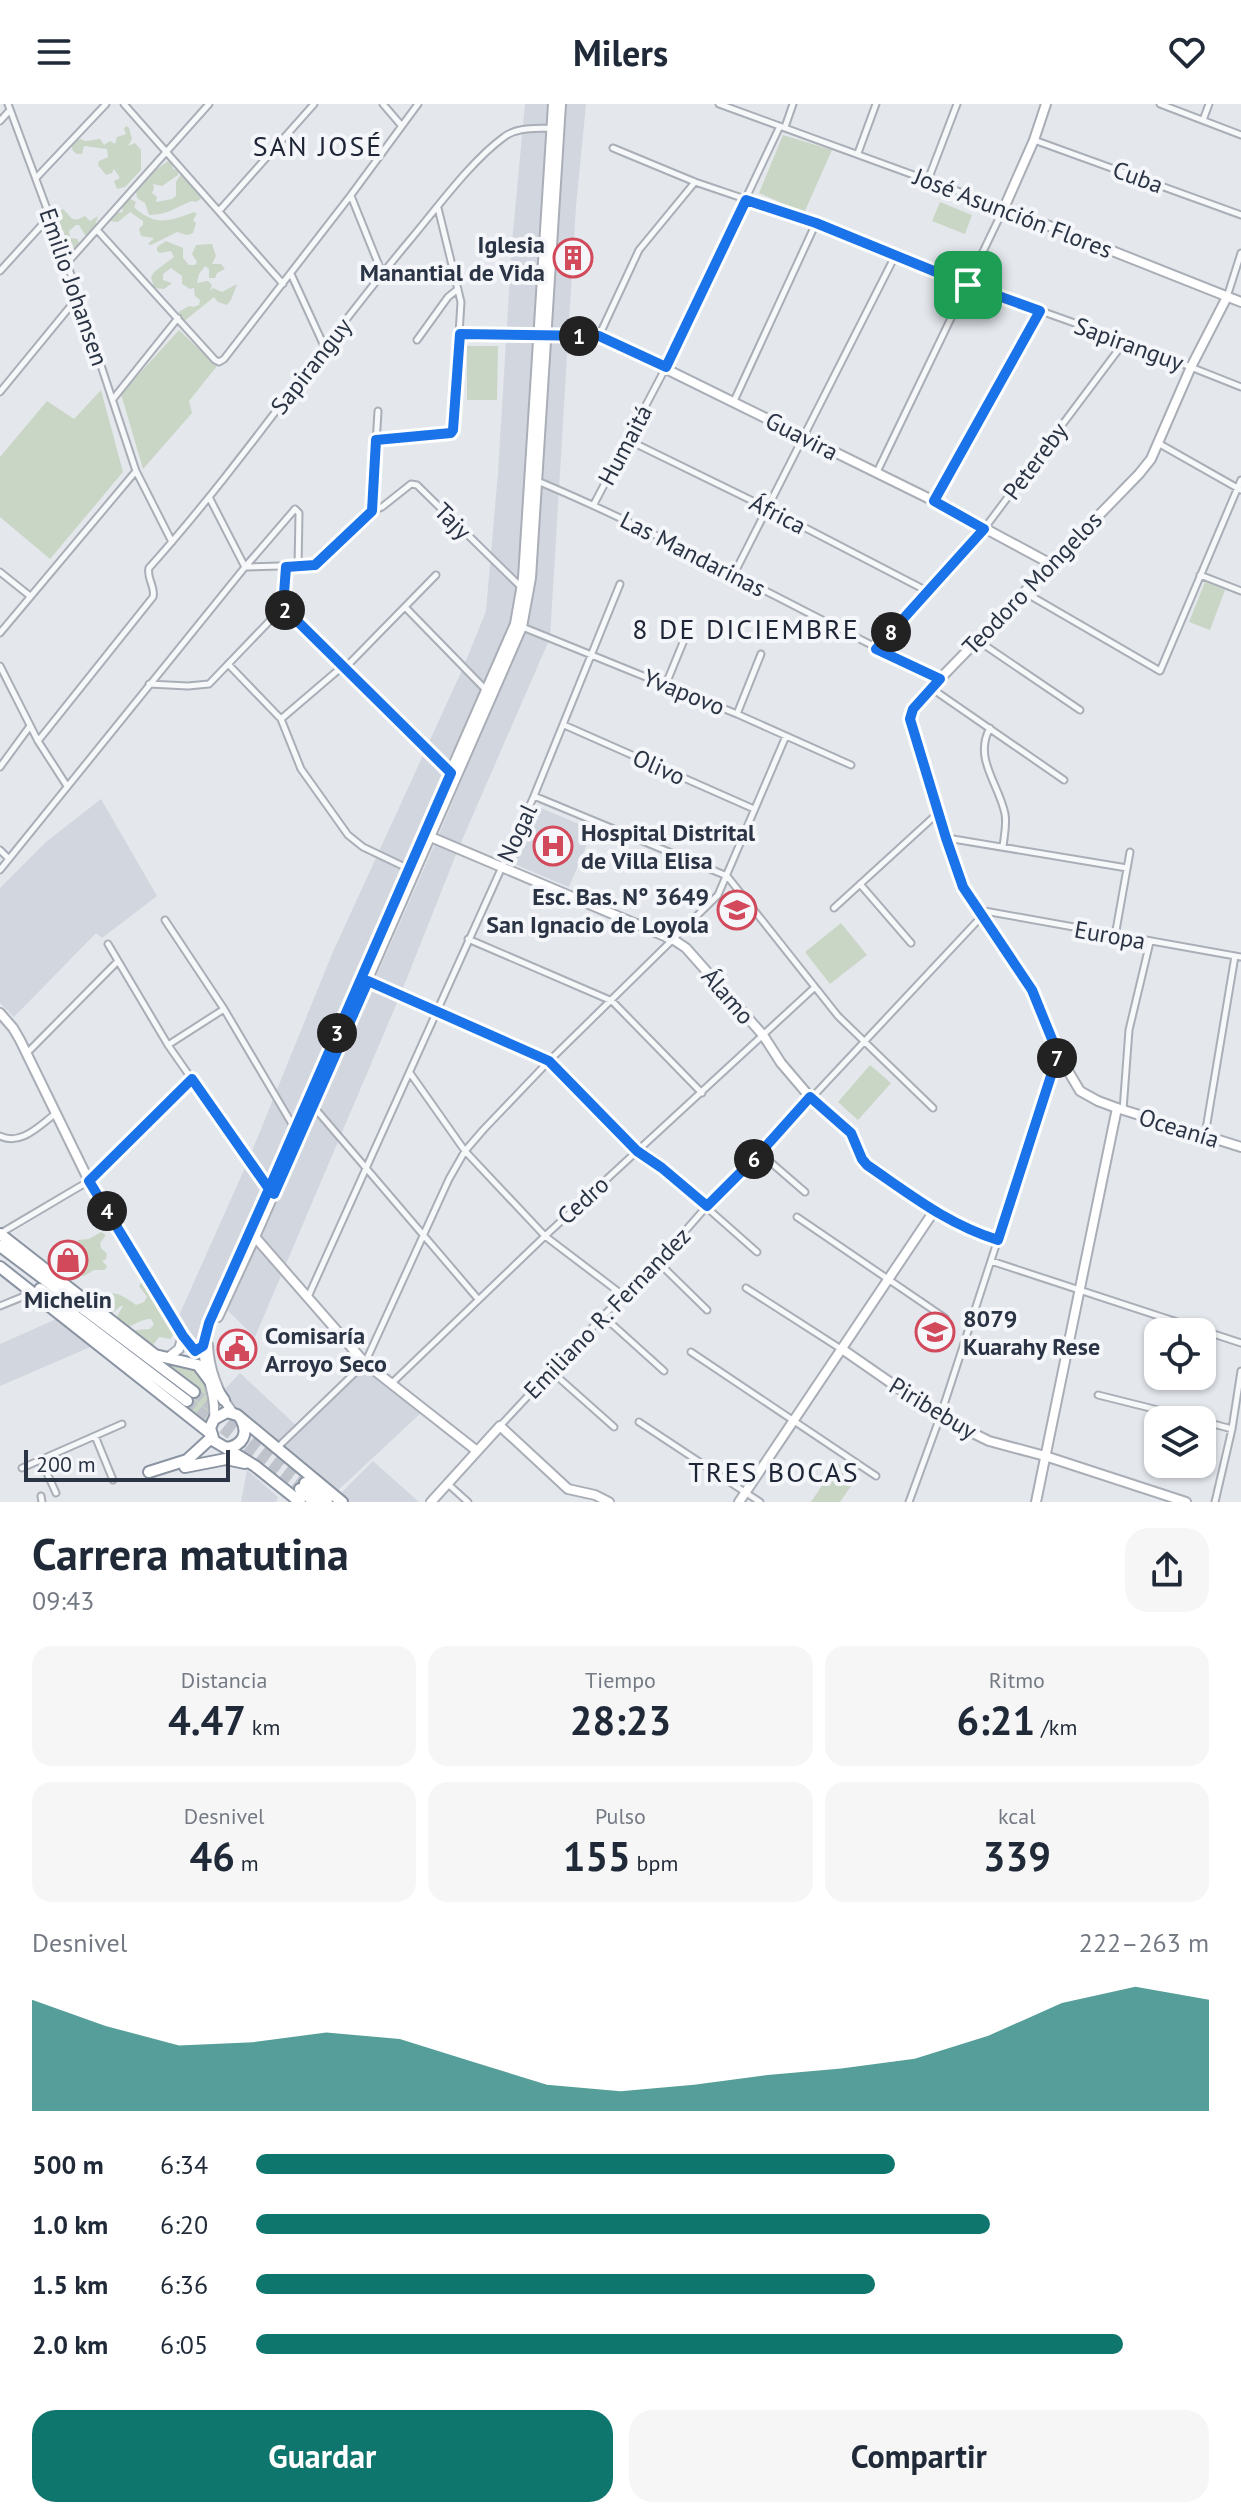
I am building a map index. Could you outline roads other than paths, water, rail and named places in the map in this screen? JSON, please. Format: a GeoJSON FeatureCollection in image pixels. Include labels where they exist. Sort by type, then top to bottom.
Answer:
{"type":"FeatureCollection","features":[{"type":"Feature","properties":{"kind":"highway"},"geometry":{"type":"LineString","coordinates":[[0,1234],[155,1355],[170,1356],[198,1365],[224,1400]]}},
{"type":"Feature","properties":{"kind":"highway"},"geometry":{"type":"LineString","coordinates":[[0,1246],[191,1396],[0,1259]]}},
{"type":"Feature","properties":{"kind":"highway"},"geometry":{"type":"LineString","coordinates":[[0,1267],[197,1422],[224,1447],[255,1466],[300,1502]]}},
{"type":"Feature","properties":{"kind":"highway"},"geometry":{"type":"LineString","coordinates":[[149,1472],[187,1460],[211,1435],[214,1419],[222,1413],[237,1416],[342,1502]]}},
{"type":"Feature","properties":{"kind":"highway"},"geometry":{"type":"LineString","coordinates":[[237,1416],[245,1429],[245,1435],[237,1445],[224,1447],[206,1459],[185,1467],[226,1459],[255,1466]]}},
{"type":"Feature","properties":{"kind":"highway"},"geometry":{"type":"LineString","coordinates":[[194,1454],[201,1435],[197,1422]]}},
{"type":"Feature","properties":{"kind":"highway"},"geometry":{"type":"LineString","coordinates":[[314,1502],[302,1486],[327,1502]]}},
{"type":"Feature","properties":{"kind":"street"},"geometry":{"type":"LineString","coordinates":[[36,178],[106,104]]}},
{"type":"Feature","properties":{"kind":"street"},"geometry":{"type":"LineString","coordinates":[[124,104],[283,284]]}},
{"type":"Feature","properties":{"kind":"street"},"geometry":{"type":"LineString","coordinates":[[67,263],[209,104]]}},
{"type":"Feature","properties":{"kind":"street"},"geometry":{"type":"LineString","coordinates":[[219,211],[314,104]]}},
{"type":"Feature","properties":{"kind":"street"},"geometry":{"type":"LineString","coordinates":[[383,104],[401,125]]}},
{"type":"Feature","properties":{"kind":"street"},"geometry":{"type":"LineString","coordinates":[[98,231],[219,362],[291,274],[418,104]]}},
{"type":"Feature","properties":{"kind":"street"},"geometry":{"type":"LineString","coordinates":[[214,1419],[199,1349],[519,625],[526,590],[555,128],[553,104]]}},
{"type":"Feature","properties":{"kind":"street"},"geometry":{"type":"LineString","coordinates":[[555,128],[561,104]]}},
{"type":"Feature","properties":{"kind":"street","name":"José Asunción Flores"},"geometry":{"type":"LineString","coordinates":[[719,104],[1004,208],[1241,302]]}},
{"type":"Feature","properties":{"kind":"street","name":"Humaitá"},"geometry":{"type":"LineString","coordinates":[[594,504],[666,367],[793,104]]}},
{"type":"Feature","properties":{"kind":"street"},"geometry":{"type":"LineString","coordinates":[[858,153],[876,104]]}},
{"type":"Feature","properties":{"kind":"street"},"geometry":{"type":"LineString","coordinates":[[928,180],[957,104]]}},
{"type":"Feature","properties":{"kind":"street"},"geometry":{"type":"LineString","coordinates":[[877,473],[1004,208],[1046,104]]}},
{"type":"Feature","properties":{"kind":"street"},"geometry":{"type":"LineString","coordinates":[[1160,104],[1241,135]]}},
{"type":"Feature","properties":{"kind":"street"},"geometry":{"type":"LineString","coordinates":[[1203,120],[1209,104]]}},
{"type":"Feature","properties":{"kind":"street"},"geometry":{"type":"LineString","coordinates":[[0,121],[9,107]]}},
{"type":"Feature","properties":{"kind":"street","name":"Emilio Johansen"},"geometry":{"type":"LineString","coordinates":[[9,107],[67,263],[136,471],[172,542]]}},
{"type":"Feature","properties":{"kind":"street","name":"Sapiranguy"},"geometry":{"type":"LineString","coordinates":[[38,741],[153,597],[147,571],[209,497],[382,273],[475,165],[506,136],[521,130],[555,128]]}},
{"type":"Feature","properties":{"kind":"street","name":"Cuba"},"geometry":{"type":"LineString","coordinates":[[1034,140],[1241,215]]}},
{"type":"Feature","properties":{"kind":"street","name":"Sapiranguy"},"geometry":{"type":"LineString","coordinates":[[613,148],[695,182],[816,223],[968,285],[1125,341],[1241,387]]}},
{"type":"Feature","properties":{"kind":"street"},"geometry":{"type":"LineString","coordinates":[[599,336],[639,250],[695,182]]}},
{"type":"Feature","properties":{"kind":"street"},"geometry":{"type":"LineString","coordinates":[[351,195],[382,273]]}},
{"type":"Feature","properties":{"kind":"street"},"geometry":{"type":"LineString","coordinates":[[376,440],[451,433],[453,430],[461,302],[438,208]]}},
{"type":"Feature","properties":{"kind":"street"},"geometry":{"type":"LineString","coordinates":[[0,271],[50,216]]}},
{"type":"Feature","properties":{"kind":"street"},"geometry":{"type":"LineString","coordinates":[[734,401],[816,223]]}},
{"type":"Feature","properties":{"kind":"street","name":"Teodoro Mongelos"},"geometry":{"type":"LineString","coordinates":[[1120,1109],[1080,1091],[1058,1054],[1032,990],[963,887],[910,719],[913,709],[931,688],[1151,459],[1191,367],[1227,297],[1241,253]]}},
{"type":"Feature","properties":{"kind":"street"},"geometry":{"type":"LineString","coordinates":[[734,574],[896,254]]}},
{"type":"Feature","properties":{"kind":"street"},"geometry":{"type":"LineString","coordinates":[[291,274],[325,348]]}},
{"type":"Feature","properties":{"kind":"street"},"geometry":{"type":"LineString","coordinates":[[417,340],[448,297],[458,289]]}},
{"type":"Feature","properties":{"kind":"street"},"geometry":{"type":"LineString","coordinates":[[0,392],[78,296]]}},
{"type":"Feature","properties":{"kind":"street"},"geometry":{"type":"LineString","coordinates":[[934,501],[1040,311]]}},
{"type":"Feature","properties":{"kind":"street"},"geometry":{"type":"LineString","coordinates":[[112,400],[178,318]]}},
{"type":"Feature","properties":{"kind":"street"},"geometry":{"type":"LineString","coordinates":[[460,334],[542,336]]}},
{"type":"Feature","properties":{"kind":"street","name":"Guavira"},"geometry":{"type":"LineString","coordinates":[[542,336],[599,336],[934,501],[1051,564]]}},
{"type":"Feature","properties":{"kind":"street","name":"Petereby"},"geometry":{"type":"LineString","coordinates":[[876,649],[984,529],[1125,341]]}},
{"type":"Feature","properties":{"kind":"street"},"geometry":{"type":"LineString","coordinates":[[245,567],[315,565],[372,511],[378,411]]}},
{"type":"Feature","properties":{"kind":"street","name":"África"},"geometry":{"type":"LineString","coordinates":[[628,440],[928,591]]}},
{"type":"Feature","properties":{"kind":"street"},"geometry":{"type":"LineString","coordinates":[[1158,443],[1239,489]]}},
{"type":"Feature","properties":{"kind":"street"},"geometry":{"type":"LineString","coordinates":[[0,633],[136,471]]}},
{"type":"Feature","properties":{"kind":"street","name":"Las Mandarinas"},"geometry":{"type":"LineString","coordinates":[[533,479],[594,504],[940,679]]}},
{"type":"Feature","properties":{"kind":"street"},"geometry":{"type":"LineString","coordinates":[[1024,592],[1160,671],[1241,480]]}},
{"type":"Feature","properties":{"kind":"street","name":"Tajy"},"geometry":{"type":"LineString","coordinates":[[372,511],[382,507],[411,484],[417,485],[526,590]]}},
{"type":"Feature","properties":{"kind":"street"},"geometry":{"type":"LineString","coordinates":[[209,497],[245,567]]}},
{"type":"Feature","properties":{"kind":"street"},"geometry":{"type":"LineString","coordinates":[[0,870],[295,509],[299,513],[298,567]]}},
{"type":"Feature","properties":{"kind":"street"},"geometry":{"type":"LineString","coordinates":[[149,684],[209,684],[283,607],[286,567]]}},
{"type":"Feature","properties":{"kind":"street"},"geometry":{"type":"LineString","coordinates":[[0,572],[30,596]]}},
{"type":"Feature","properties":{"kind":"street"},"geometry":{"type":"LineString","coordinates":[[281,719],[344,667],[436,575]]}},
{"type":"Feature","properties":{"kind":"street"},"geometry":{"type":"LineString","coordinates":[[1200,575],[1241,591]]}},
{"type":"Feature","properties":{"kind":"street","name":"Nogal"},"geometry":{"type":"LineString","coordinates":[[308,1297],[534,796],[620,584]]}},
{"type":"Feature","properties":{"kind":"street"},"geometry":{"type":"LineString","coordinates":[[283,607],[454,776]]}},
{"type":"Feature","properties":{"kind":"street"},"geometry":{"type":"LineString","coordinates":[[405,607],[490,693]]}},
{"type":"Feature","properties":{"kind":"street"},"geometry":{"type":"LineString","coordinates":[[666,684],[691,623]]}},
{"type":"Feature","properties":{"kind":"street","name":"Yvapovo"},"geometry":{"type":"LineString","coordinates":[[519,625],[666,684],[851,765]]}},
{"type":"Feature","properties":{"kind":"street"},"geometry":{"type":"LineString","coordinates":[[977,640],[1080,710]]}},
{"type":"Feature","properties":{"kind":"street"},"geometry":{"type":"LineString","coordinates":[[737,714],[761,654]]}},
{"type":"Feature","properties":{"kind":"street"},"geometry":{"type":"LineString","coordinates":[[228,664],[281,719],[301,769],[348,835],[363,847],[409,869]]}},
{"type":"Feature","properties":{"kind":"street"},"geometry":{"type":"LineString","coordinates":[[0,666],[38,741],[67,786]]}},
{"type":"Feature","properties":{"kind":"street"},"geometry":{"type":"LineString","coordinates":[[931,688],[1064,780]]}},
{"type":"Feature","properties":{"kind":"street","name":"Olivo"},"geometry":{"type":"LineString","coordinates":[[564,725],[754,809]]}},
{"type":"Feature","properties":{"kind":"street"},"geometry":{"type":"LineString","coordinates":[[0,767],[30,726]]}},
{"type":"Feature","properties":{"kind":"street"},"geometry":{"type":"LineString","coordinates":[[990,728],[985,736],[983,754],[1005,816],[1003,847]]}},
{"type":"Feature","properties":{"kind":"street"},"geometry":{"type":"LineString","coordinates":[[278,1447],[365,1363],[449,1179],[465,1151],[549,1061],[718,895],[786,736]]}},
{"type":"Feature","properties":{"kind":"street"},"geometry":{"type":"LineString","coordinates":[[534,796],[727,876],[863,1042],[933,1108]]}},
{"type":"Feature","properties":{"kind":"street"},"geometry":{"type":"LineString","coordinates":[[834,908],[938,813]]}},
{"type":"Feature","properties":{"kind":"street"},"geometry":{"type":"LineString","coordinates":[[300,1124],[313,1106],[409,869],[428,835]]}},
{"type":"Feature","properties":{"kind":"street","name":"Álamo"},"geometry":{"type":"LineString","coordinates":[[428,835],[674,940],[686,948],[763,1035],[781,1063],[810,1097],[851,1133],[864,1162],[934,1211]]}},
{"type":"Feature","properties":{"kind":"street"},"geometry":{"type":"LineString","coordinates":[[946,838],[1127,868]]}},
{"type":"Feature","properties":{"kind":"street"},"geometry":{"type":"LineString","coordinates":[[0,850],[9,859]]}},
{"type":"Feature","properties":{"kind":"street"},"geometry":{"type":"LineString","coordinates":[[1115,936],[1130,852]]}},
{"type":"Feature","properties":{"kind":"street"},"geometry":{"type":"LineString","coordinates":[[860,884],[911,943]]}},
{"type":"Feature","properties":{"kind":"street","name":"Europa"},"geometry":{"type":"LineString","coordinates":[[980,913],[1238,956]]}},
{"type":"Feature","properties":{"kind":"street","name":"Emiliano R. Fernandez"},"geometry":{"type":"LineString","coordinates":[[431,1502],[551,1371],[760,1153],[980,913]]}},
{"type":"Feature","properties":{"kind":"street"},"geometry":{"type":"LineString","coordinates":[[165,920],[300,1124]]}},
{"type":"Feature","properties":{"kind":"street"},"geometry":{"type":"LineString","coordinates":[[468,939],[612,1001],[702,1093]]}},
{"type":"Feature","properties":{"kind":"street"},"geometry":{"type":"LineString","coordinates":[[1036,1502],[1120,1109],[1129,1030],[1150,942]]}},
{"type":"Feature","properties":{"kind":"street"},"geometry":{"type":"LineString","coordinates":[[108,944],[168,1045],[271,1192]]}},
{"type":"Feature","properties":{"kind":"street"},"geometry":{"type":"LineString","coordinates":[[1204,1136],[1238,956]]}},
{"type":"Feature","properties":{"kind":"street"},"geometry":{"type":"LineString","coordinates":[[26,1054],[118,961]]}},
{"type":"Feature","properties":{"kind":"street"},"geometry":{"type":"LineString","coordinates":[[364,980],[549,1061],[637,1151],[662,1168],[757,1252]]}},
{"type":"Feature","properties":{"kind":"street","name":"Cedro"},"geometry":{"type":"LineString","coordinates":[[391,1384],[545,1236],[815,987]]}},
{"type":"Feature","properties":{"kind":"street"},"geometry":{"type":"LineString","coordinates":[[168,1045],[224,1009]]}},
{"type":"Feature","properties":{"kind":"street"},"geometry":{"type":"LineString","coordinates":[[0,1013],[13,1028],[89,1181],[183,1336],[199,1349]]}},
{"type":"Feature","properties":{"kind":"street"},"geometry":{"type":"LineString","coordinates":[[909,1502],[940,1417],[1058,1054]]}},
{"type":"Feature","properties":{"kind":"street"},"geometry":{"type":"LineString","coordinates":[[410,1072],[465,1151],[545,1236],[624,1296]]}},
{"type":"Feature","properties":{"kind":"street"},"geometry":{"type":"LineString","coordinates":[[0,1234],[89,1181],[192,1079]]}},
{"type":"Feature","properties":{"kind":"street"},"geometry":{"type":"LineString","coordinates":[[313,1106],[478,1299]]}},
{"type":"Feature","properties":{"kind":"street","name":"Oceanía"},"geometry":{"type":"LineString","coordinates":[[1120,1109],[1241,1147]]}},
{"type":"Feature","properties":{"kind":"street"},"geometry":{"type":"LineString","coordinates":[[0,1136],[12,1140],[20,1138],[55,1114]]}},
{"type":"Feature","properties":{"kind":"street"},"geometry":{"type":"LineString","coordinates":[[760,1153],[805,1192]]}},
{"type":"Feature","properties":{"kind":"street"},"geometry":{"type":"LineString","coordinates":[[739,1502],[934,1211],[966,1230],[998,1240]]}},
{"type":"Feature","properties":{"kind":"street"},"geometry":{"type":"LineString","coordinates":[[797,1217],[945,1318]]}},
{"type":"Feature","properties":{"kind":"street"},"geometry":{"type":"LineString","coordinates":[[252,1234],[365,1363],[477,1451]]}},
{"type":"Feature","properties":{"kind":"street"},"geometry":{"type":"LineString","coordinates":[[237,1416],[224,1400],[210,1366],[208,1347],[252,1234]]}},
{"type":"Feature","properties":{"kind":"street"},"geometry":{"type":"LineString","coordinates":[[991,1261],[1241,1343]]}},
{"type":"Feature","properties":{"kind":"street"},"geometry":{"type":"LineString","coordinates":[[658,1262],[707,1310]]}},
{"type":"Feature","properties":{"kind":"street","name":"Piribebuy"},"geometry":{"type":"LineString","coordinates":[[746,1288],[940,1417],[989,1441],[1186,1502]]}},
{"type":"Feature","properties":{"kind":"street"},"geometry":{"type":"LineString","coordinates":[[0,1306],[33,1292]]}},
{"type":"Feature","properties":{"kind":"street"},"geometry":{"type":"LineString","coordinates":[[603,1316],[664,1371]]}},
{"type":"Feature","properties":{"kind":"street"},"geometry":{"type":"LineString","coordinates":[[170,1356],[179,1349],[183,1336]]}},
{"type":"Feature","properties":{"kind":"street"},"geometry":{"type":"LineString","coordinates":[[182,1359],[199,1349]]}},
{"type":"Feature","properties":{"kind":"street"},"geometry":{"type":"LineString","coordinates":[[691,1352],[876,1476]]}},
{"type":"Feature","properties":{"kind":"street"},"geometry":{"type":"LineString","coordinates":[[551,1371],[614,1427]]}},
{"type":"Feature","properties":{"kind":"street"},"geometry":{"type":"LineString","coordinates":[[1215,1502],[1232,1429],[1241,1371]]}},
{"type":"Feature","properties":{"kind":"street"},"geometry":{"type":"LineString","coordinates":[[1098,1395],[1144,1407]]}},
{"type":"Feature","properties":{"kind":"street"},"geometry":{"type":"LineString","coordinates":[[639,1422],[760,1502]]}},
{"type":"Feature","properties":{"kind":"street"},"geometry":{"type":"LineString","coordinates":[[22,1468],[122,1424]]}},
{"type":"Feature","properties":{"kind":"street"},"geometry":{"type":"LineString","coordinates":[[1216,1425],[1232,1429]]}},
{"type":"Feature","properties":{"kind":"street"},"geometry":{"type":"LineString","coordinates":[[500,1426],[568,1489],[595,1495],[609,1502]]}},
{"type":"Feature","properties":{"kind":"street"},"geometry":{"type":"LineString","coordinates":[[95,1436],[113,1480]]}},
{"type":"Feature","properties":{"kind":"street"},"geometry":{"type":"LineString","coordinates":[[41,1460],[56,1493]]}},
{"type":"Feature","properties":{"kind":"street"},"geometry":{"type":"LineString","coordinates":[[448,1484],[468,1502]]}},
{"type":"Feature","properties":{"kind":"tunnel"},"geometry":{"type":"LineString","coordinates":[[194,1392],[305,1483]]}},
{"type":"Feature","properties":{"kind":"tunnel"},"geometry":{"type":"LineString","coordinates":[[187,1401],[300,1489]]}},
{"type":"Feature","properties":{"kind":"place","name":"Iglesia Manantial de Vida"},"geometry":{"type":"Point","coordinates":[573,258]}},
{"type":"Feature","properties":{"kind":"place","name":"Hospital Distrital de Villa Elisa"},"geometry":{"type":"Point","coordinates":[553,846]}},
{"type":"Feature","properties":{"kind":"place","name":"Esc. Bas. N° 3649 San Ignacio de Loyola"},"geometry":{"type":"Point","coordinates":[737,910]}},
{"type":"Feature","properties":{"kind":"place","name":"Michelin"},"geometry":{"type":"Point","coordinates":[68,1260]}},
{"type":"Feature","properties":{"kind":"place","name":"8079 Kuarahy Rese"},"geometry":{"type":"Point","coordinates":[935,1332]}},
{"type":"Feature","properties":{"kind":"place","name":"Comisaría Arroyo Seco"},"geometry":{"type":"Point","coordinates":[237,1349]}},
{"type":"Feature","properties":{"kind":"district","name":"SAN JOSÉ"},"geometry":{"type":"Point","coordinates":[318,145]}},
{"type":"Feature","properties":{"kind":"district","name":"8 DE DICIEMBRE"},"geometry":{"type":"Point","coordinates":[746,628]}},
{"type":"Feature","properties":{"kind":"district","name":"TRES BOCAS"},"geometry":{"type":"Point","coordinates":[774,1471]}}]}
